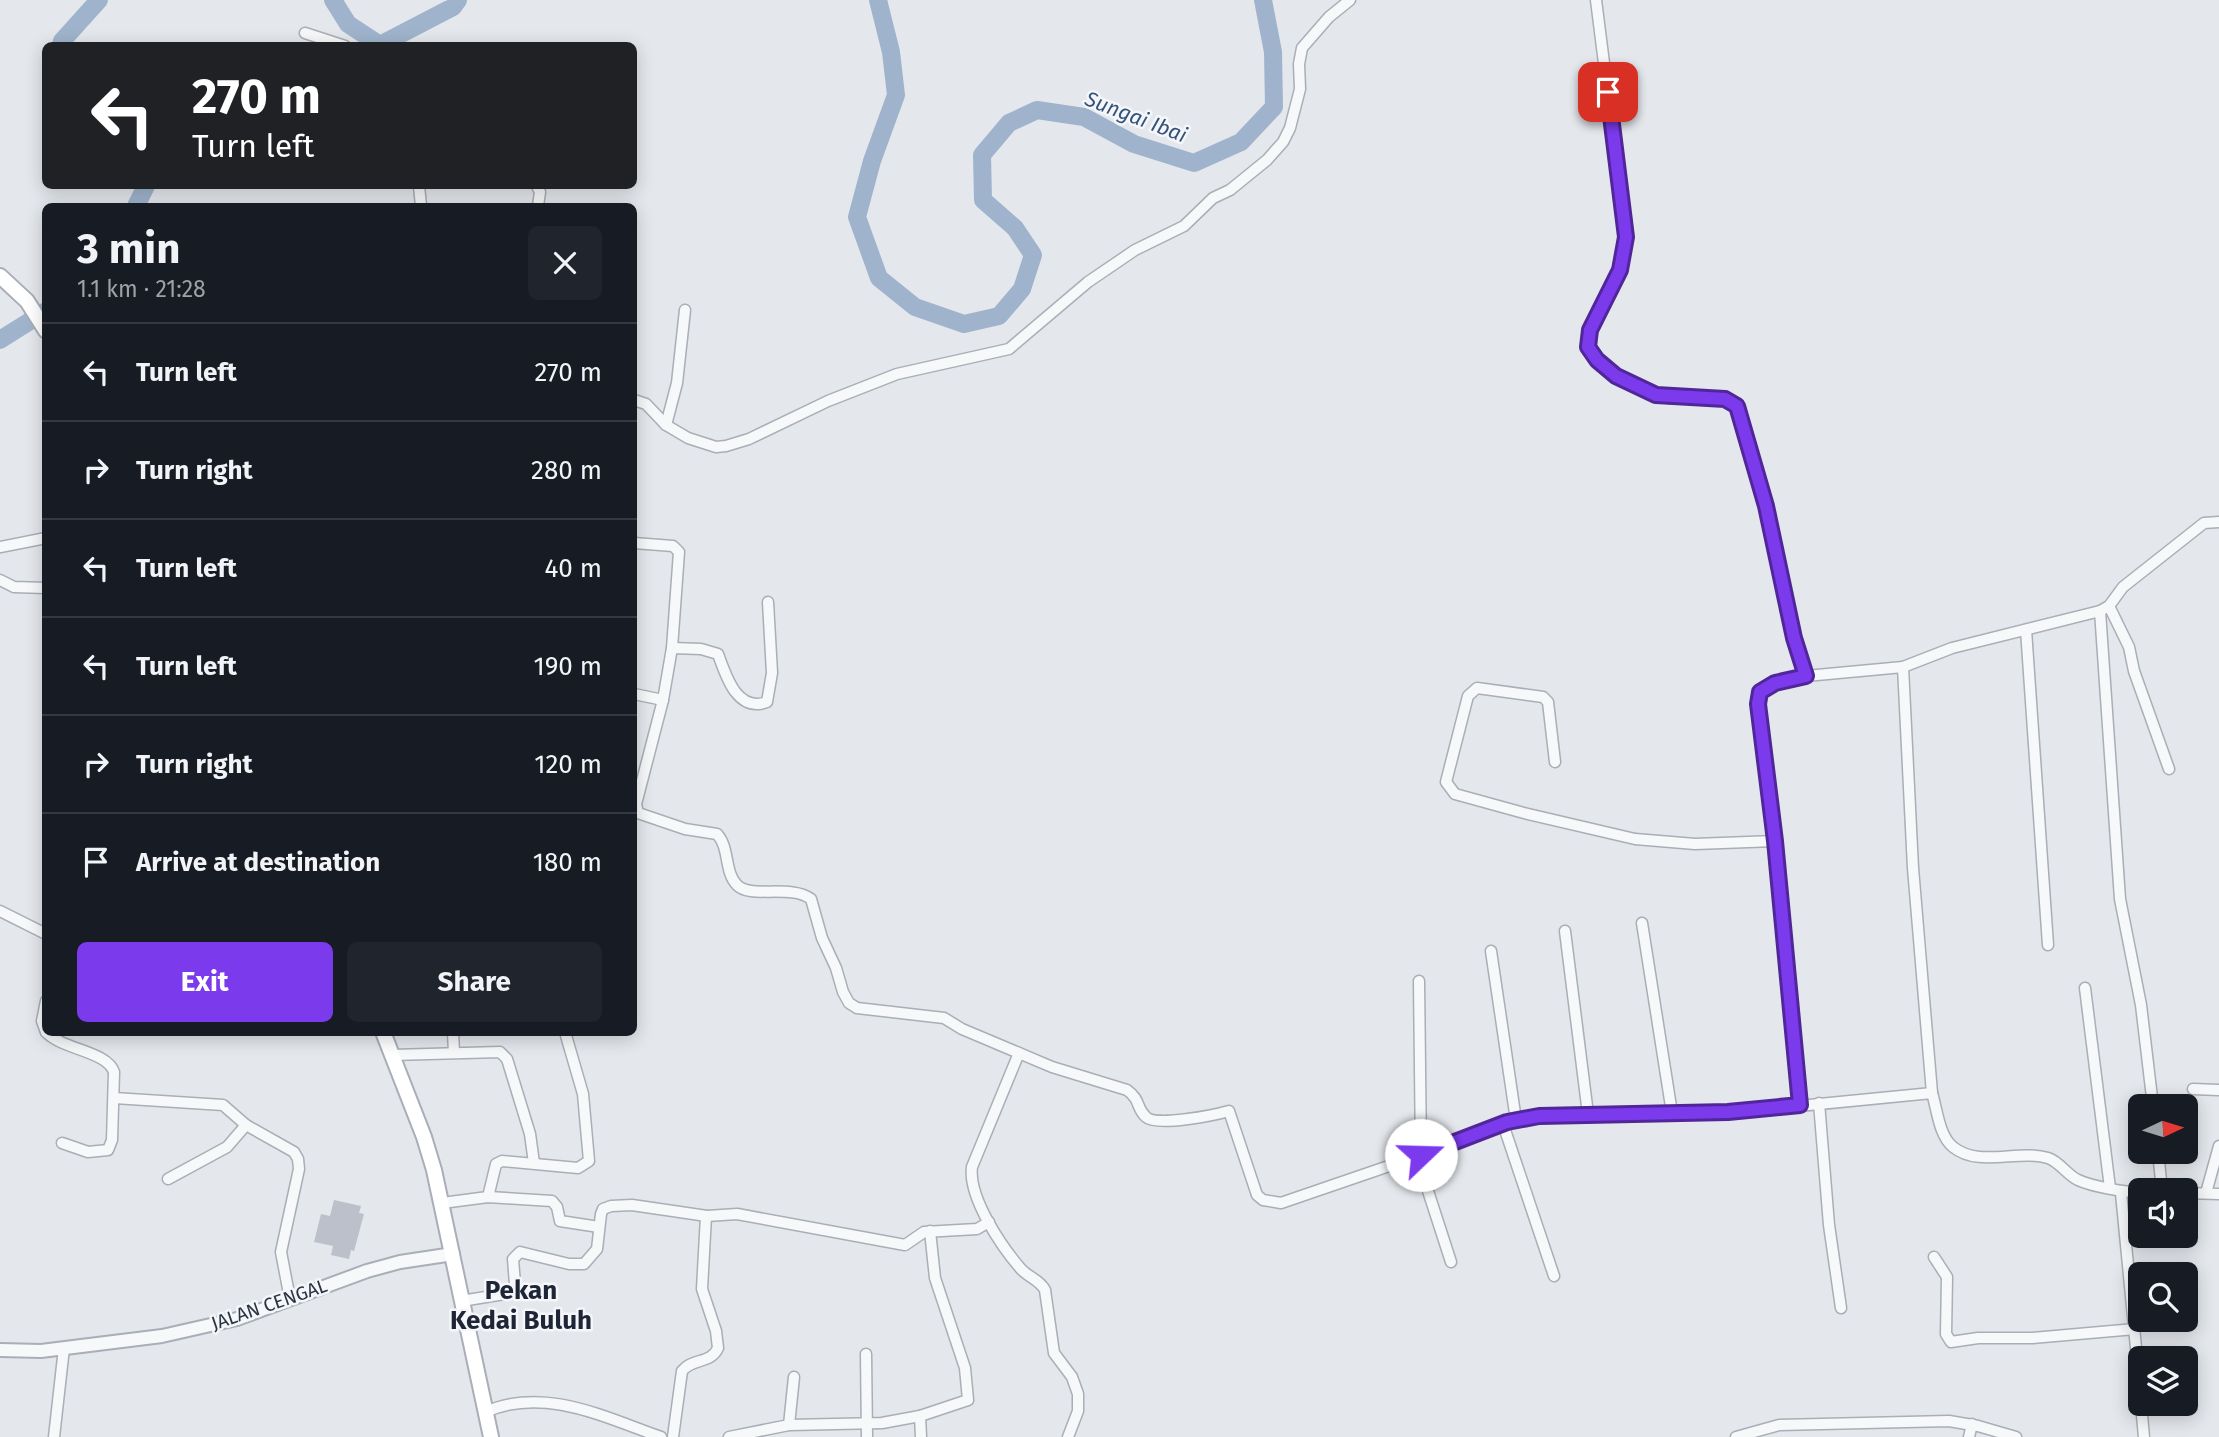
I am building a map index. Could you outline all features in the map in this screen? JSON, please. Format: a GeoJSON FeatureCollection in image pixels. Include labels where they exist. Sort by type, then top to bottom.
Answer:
{"type":"FeatureCollection","features":[{"type":"Feature","properties":{"kind":"main road"},"geometry":{"type":"LineString","coordinates":[[0,275],[27,300],[42,326]]}},
{"type":"Feature","properties":{"kind":"main road"},"geometry":{"type":"LineString","coordinates":[[385,1036],[424,1137],[442,1203],[491,1437]]}},
{"type":"Feature","properties":{"kind":"street"},"geometry":{"type":"LineString","coordinates":[[637,401],[646,404],[666,425],[688,438],[716,447],[764,432],[828,401],[897,374],[1009,349],[1099,275],[1135,250],[1184,226],[1213,198],[1249,177],[1283,142],[1297,104],[1302,48],[1329,18],[1350,0]]}},
{"type":"Feature","properties":{"kind":"street"},"geometry":{"type":"LineString","coordinates":[[1596,0],[1626,237],[1620,270],[1590,330],[1588,347],[1597,360],[1616,376],[1656,395],[1725,399],[1737,406],[1772,527],[1794,638],[1806,676]]}},
{"type":"Feature","properties":{"kind":"street"},"geometry":{"type":"LineString","coordinates":[[306,33],[333,42]]}},
{"type":"Feature","properties":{"kind":"street"},"geometry":{"type":"LineString","coordinates":[[666,425],[677,383],[685,310]]}},
{"type":"Feature","properties":{"kind":"street"},"geometry":{"type":"LineString","coordinates":[[1800,1105],[1775,841],[1758,698],[1760,692],[1767,686],[1806,676],[1903,667],[1952,648],[2105,608],[2123,587],[2204,523],[2219,522]]}},
{"type":"Feature","properties":{"kind":"street"},"geometry":{"type":"LineString","coordinates":[[0,547],[42,539]]}},
{"type":"Feature","properties":{"kind":"street"},"geometry":{"type":"LineString","coordinates":[[637,543],[673,546],[679,552],[672,648],[663,700],[637,800]]}},
{"type":"Feature","properties":{"kind":"street"},"geometry":{"type":"LineString","coordinates":[[0,580],[14,587],[42,588]]}},
{"type":"Feature","properties":{"kind":"street"},"geometry":{"type":"LineString","coordinates":[[672,648],[701,649],[718,654],[737,695],[751,703],[767,702],[772,673],[768,602]]}},
{"type":"Feature","properties":{"kind":"street"},"geometry":{"type":"LineString","coordinates":[[2105,608],[2129,647],[2134,671],[2169,769]]}},
{"type":"Feature","properties":{"kind":"street"},"geometry":{"type":"LineString","coordinates":[[2105,608],[2120,899],[2141,1005],[2151,1094]]}},
{"type":"Feature","properties":{"kind":"street"},"geometry":{"type":"LineString","coordinates":[[2026,629],[2048,945]]}},
{"type":"Feature","properties":{"kind":"street"},"geometry":{"type":"LineString","coordinates":[[1903,667],[1915,900],[1932,1093],[1946,1139],[1959,1151],[1975,1156],[2047,1158],[2078,1180],[2128,1193]]}},
{"type":"Feature","properties":{"kind":"street"},"geometry":{"type":"LineString","coordinates":[[1555,762],[1548,702],[1543,698],[1477,688],[1468,696],[1446,782],[1454,794],[1635,839],[1706,844],[1775,841]]}},
{"type":"Feature","properties":{"kind":"street"},"geometry":{"type":"LineString","coordinates":[[637,695],[663,700]]}},
{"type":"Feature","properties":{"kind":"street"},"geometry":{"type":"LineString","coordinates":[[637,814],[685,829],[717,834],[723,844],[733,880],[743,890],[797,891],[811,900],[822,939],[849,1003],[867,1011],[944,1018],[962,1029],[1052,1067],[1127,1090],[1136,1097],[1143,1115],[1152,1121],[1216,1115],[1229,1111],[1257,1195],[1271,1203],[1281,1203],[1503,1124],[1539,1116],[1728,1112],[1932,1093]]}},
{"type":"Feature","properties":{"kind":"street"},"geometry":{"type":"LineString","coordinates":[[0,911],[42,931]]}},
{"type":"Feature","properties":{"kind":"street"},"geometry":{"type":"LineString","coordinates":[[1642,923],[1672,1113]]}},
{"type":"Feature","properties":{"kind":"street"},"geometry":{"type":"LineString","coordinates":[[1565,931],[1588,1114]]}},
{"type":"Feature","properties":{"kind":"street"},"geometry":{"type":"LineString","coordinates":[[1491,951],[1516,1120]]}},
{"type":"Feature","properties":{"kind":"street"},"geometry":{"type":"LineString","coordinates":[[1419,981],[1419,1156],[1451,1262]]}},
{"type":"Feature","properties":{"kind":"street"},"geometry":{"type":"LineString","coordinates":[[2085,988],[2110,1188]]}},
{"type":"Feature","properties":{"kind":"street"},"geometry":{"type":"LineString","coordinates":[[51,1036],[61,1044],[109,1063],[114,1072],[112,1140],[108,1150],[88,1152],[62,1143]]}},
{"type":"Feature","properties":{"kind":"street"},"geometry":{"type":"LineString","coordinates":[[453,1036],[454,1052]]}},
{"type":"Feature","properties":{"kind":"street"},"geometry":{"type":"LineString","coordinates":[[488,1197],[496,1164],[502,1161],[578,1168],[589,1161],[583,1094],[566,1036]]}},
{"type":"Feature","properties":{"kind":"street"},"geometry":{"type":"LineString","coordinates":[[392,1055],[500,1052],[507,1059],[530,1133],[534,1163]]}},
{"type":"Feature","properties":{"kind":"street"},"geometry":{"type":"LineString","coordinates":[[1019,1052],[972,1167],[971,1184],[989,1222],[1021,1270],[1043,1285],[1045,1290],[1054,1353],[1072,1377],[1078,1394],[1078,1411],[1068,1437]]}},
{"type":"Feature","properties":{"kind":"street"},"geometry":{"type":"LineString","coordinates":[[2193,1088],[2219,1090]]}},
{"type":"Feature","properties":{"kind":"street"},"geometry":{"type":"LineString","coordinates":[[114,1098],[223,1105],[246,1125],[294,1152],[299,1168],[281,1252],[290,1299]]}},
{"type":"Feature","properties":{"kind":"street"},"geometry":{"type":"LineString","coordinates":[[1819,1104],[1829,1226],[1841,1308]]}},
{"type":"Feature","properties":{"kind":"street"},"geometry":{"type":"LineString","coordinates":[[1503,1124],[1554,1276]]}},
{"type":"Feature","properties":{"kind":"street"},"geometry":{"type":"LineString","coordinates":[[168,1179],[227,1147],[246,1125]]}},
{"type":"Feature","properties":{"kind":"street"},"geometry":{"type":"LineString","coordinates":[[2206,1193],[2219,1146]]}},
{"type":"Feature","properties":{"kind":"street"},"geometry":{"type":"LineString","coordinates":[[2121,1193],[2128,1262]]}},
{"type":"Feature","properties":{"kind":"street"},"geometry":{"type":"LineString","coordinates":[[2198,1193],[2219,1194]]}},
{"type":"Feature","properties":{"kind":"street"},"geometry":{"type":"LineString","coordinates":[[442,1203],[488,1197],[552,1201],[557,1207],[560,1221],[600,1227]]}},
{"type":"Feature","properties":{"kind":"street"},"geometry":{"type":"LineString","coordinates":[[461,1301],[511,1293],[514,1284],[513,1259],[520,1252],[569,1264],[584,1264],[597,1249],[603,1209],[611,1206],[632,1206],[706,1216],[744,1215],[905,1245],[930,1231],[977,1229],[989,1222]]}},
{"type":"Feature","properties":{"kind":"street"},"geometry":{"type":"LineString","coordinates":[[673,1437],[682,1371],[690,1363],[710,1358],[718,1348],[716,1331],[702,1289],[706,1216]]}},
{"type":"Feature","properties":{"kind":"street"},"geometry":{"type":"LineString","coordinates":[[729,1437],[789,1425],[868,1424],[919,1416],[965,1403],[969,1397],[965,1368],[935,1278],[930,1231]]}},
{"type":"Feature","properties":{"kind":"street","name":"JALAN CENGAL"},"geometry":{"type":"LineString","coordinates":[[0,1350],[41,1351],[162,1336],[224,1322],[400,1262],[453,1254]]}},
{"type":"Feature","properties":{"kind":"street"},"geometry":{"type":"LineString","coordinates":[[1934,1257],[1947,1278],[1946,1334],[1951,1342],[1978,1338],[2032,1338],[2128,1330]]}},
{"type":"Feature","properties":{"kind":"street"},"geometry":{"type":"LineString","coordinates":[[54,1437],[64,1348]]}},
{"type":"Feature","properties":{"kind":"street"},"geometry":{"type":"LineString","coordinates":[[866,1354],[867,1437]]}},
{"type":"Feature","properties":{"kind":"street"},"geometry":{"type":"LineString","coordinates":[[789,1425],[793,1377]]}},
{"type":"Feature","properties":{"kind":"street"},"geometry":{"type":"LineString","coordinates":[[485,1412],[510,1403],[550,1401],[661,1437]]}},
{"type":"Feature","properties":{"kind":"street"},"geometry":{"type":"LineString","coordinates":[[919,1416],[921,1437]]}},
{"type":"Feature","properties":{"kind":"street"},"geometry":{"type":"LineString","coordinates":[[2142,1416],[2144,1437]]}},
{"type":"Feature","properties":{"kind":"street"},"geometry":{"type":"LineString","coordinates":[[1736,1437],[1779,1425],[1949,1422],[1972,1424],[2016,1437]]}},
{"type":"Feature","properties":{"kind":"street"},"geometry":{"type":"LineString","coordinates":[[1969,1437],[1972,1424]]}},
{"type":"Feature","properties":{"kind":"building"},"geometry":{"type":"Polygon","coordinates":[[[334,1200],[361,1206],[359,1213],[364,1214],[354,1251],[351,1250],[349,1259],[331,1255],[333,1246],[314,1242],[321,1214],[330,1216],[334,1200]]]}},
{"type":"Feature","properties":{"kind":"waterway","name":"Sungai Ibai"},"geometry":{"type":"LineString","coordinates":[[62,42],[99,0]]}},
{"type":"Feature","properties":{"kind":"waterway","name":"Sungai Ibai"},"geometry":{"type":"LineString","coordinates":[[333,0],[348,24],[375,42]]}},
{"type":"Feature","properties":{"kind":"waterway","name":"Sungai Ibai"},"geometry":{"type":"LineString","coordinates":[[386,42],[453,7],[458,0]]}},
{"type":"Feature","properties":{"kind":"waterway","name":"Sungai Ibai"},"geometry":{"type":"LineString","coordinates":[[878,0],[891,52],[896,95],[872,161],[857,217],[879,278],[915,307],[964,324],[999,316],[1022,289],[1033,255],[1015,228],[983,200],[982,155],[1009,123],[1037,110],[1084,117],[1134,144],[1194,163],[1241,142],[1274,107],[1273,52],[1263,0]]}},
{"type":"Feature","properties":{"kind":"waterway","name":"Sungai Ibai"},"geometry":{"type":"LineString","coordinates":[[138,203],[144,189]]}},
{"type":"Feature","properties":{"kind":"waterway","name":"Sungai Ibai"},"geometry":{"type":"LineString","coordinates":[[0,340],[42,314]]}},
{"type":"Feature","properties":{"kind":"district","name":"Pekan Kedai Buluh"},"geometry":{"type":"Point","coordinates":[521,1305]}},
{"type":"Feature","properties":{"kind":"route"},"geometry":{"type":"LineString","coordinates":[[1421,1155],[1507,1122],[1539,1116],[1728,1112],[1800,1105],[1775,841],[1758,698],[1767,686],[1806,676],[1794,638],[1772,527],[1748,436],[1737,406],[1725,399],[1668,398],[1656,395],[1616,376],[1597,360],[1588,347],[1590,330],[1620,270],[1626,237],[1608,92]]}}]}
